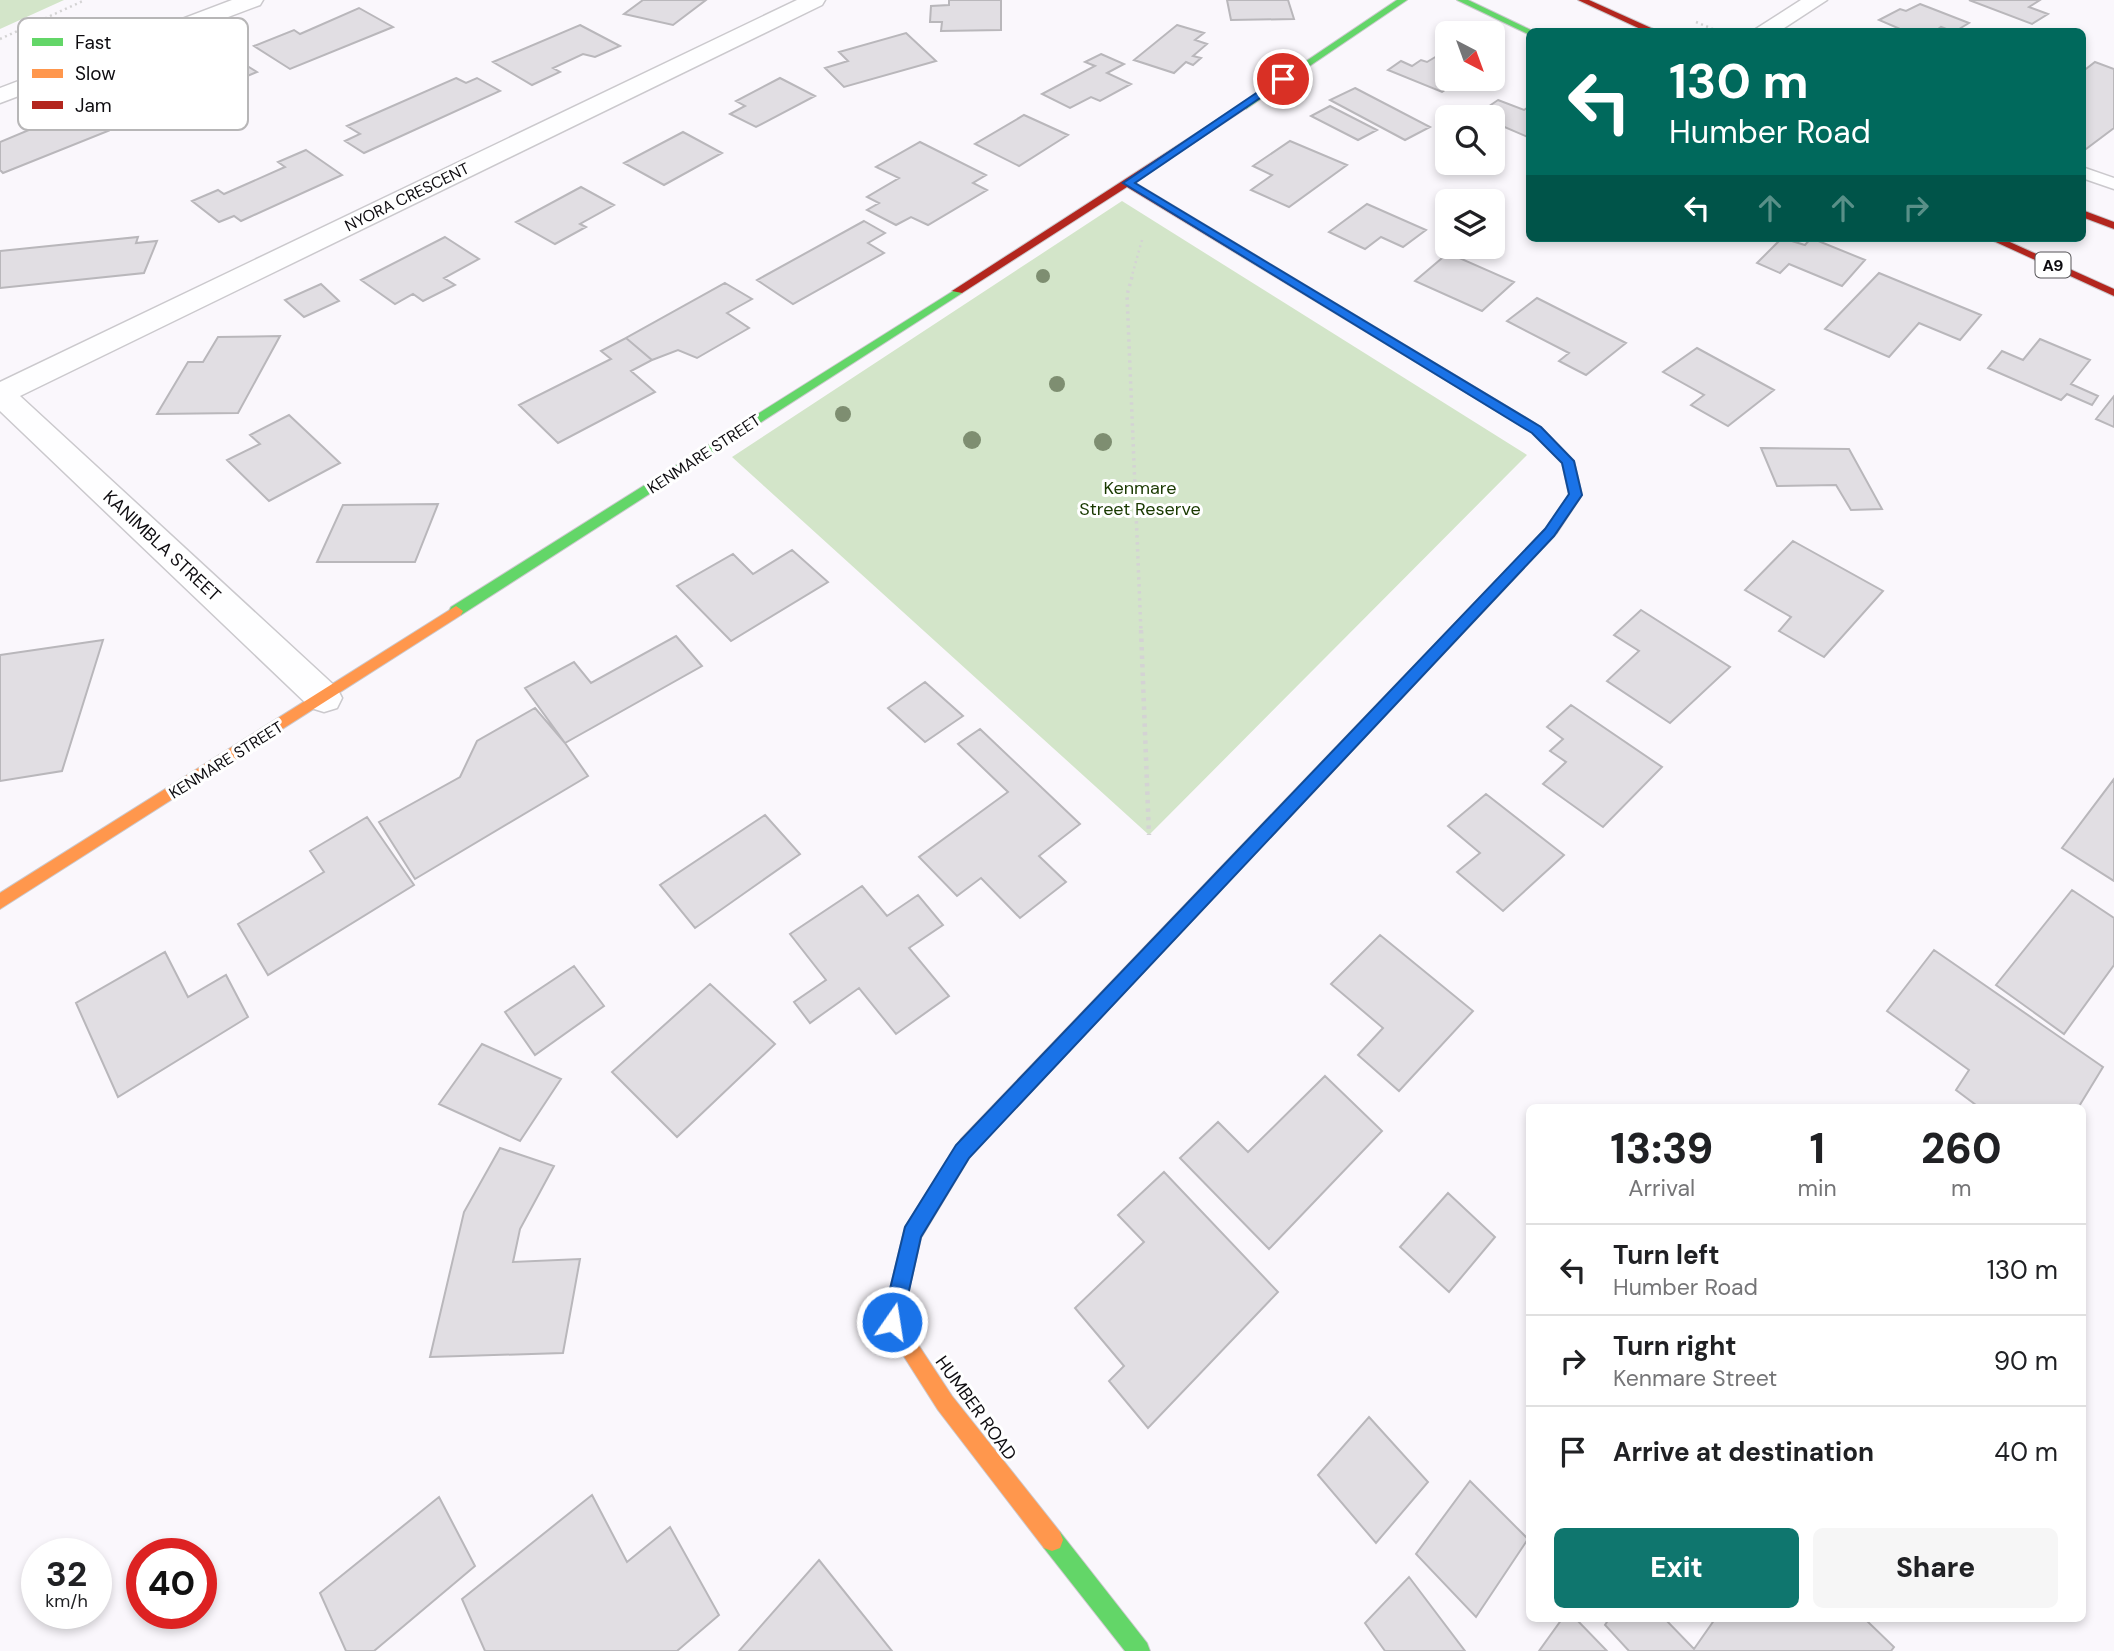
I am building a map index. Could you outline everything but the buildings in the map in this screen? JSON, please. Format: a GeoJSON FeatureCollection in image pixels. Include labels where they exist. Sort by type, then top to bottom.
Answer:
{"type":"FeatureCollection","features":[{"type":"Feature","properties":{"kind":"main road","name":"KENMARE STREET"},"geometry":{"type":"LineString","coordinates":[[0,902],[324,698],[1128,183],[1404,0]]}},
{"type":"Feature","properties":{"kind":"main road"},"geometry":{"type":"LineString","coordinates":[[1461,0],[1526,30]]}},
{"type":"Feature","properties":{"kind":"main road"},"geometry":{"type":"LineString","coordinates":[[1582,0],[1647,28]]}},
{"type":"Feature","properties":{"kind":"main road","name":"HUMBER ROAD"},"geometry":{"type":"LineString","coordinates":[[1128,183],[1537,430],[1568,461],[1576,495],[1550,532],[963,1151],[912,1234],[892,1322],[945,1403],[1139,1651]]}},
{"type":"Feature","properties":{"kind":"main road"},"geometry":{"type":"LineString","coordinates":[[2086,215],[2114,226]]}},
{"type":"Feature","properties":{"kind":"main road","name":"A9"},"geometry":{"type":"LineString","coordinates":[[2001,242],[2114,293]]}},
{"type":"Feature","properties":{"kind":"street"},"geometry":{"type":"LineString","coordinates":[[205,18],[252,0]]}},
{"type":"Feature","properties":{"kind":"street","name":"NYORA CRESCENT"},"geometry":{"type":"LineString","coordinates":[[0,394],[814,0]]}},
{"type":"Feature","properties":{"kind":"street"},"geometry":{"type":"LineString","coordinates":[[1769,28],[1816,0]]}},
{"type":"Feature","properties":{"kind":"street"},"geometry":{"type":"LineString","coordinates":[[0,96],[18,89]]}},
{"type":"Feature","properties":{"kind":"street","name":"KANIMBLA STREET"},"geometry":{"type":"LineString","coordinates":[[0,394],[324,698]]}},
{"type":"Feature","properties":{"kind":"lane"},"geometry":{"type":"LineString","coordinates":[[2086,174],[2114,184]]}},
{"type":"Feature","properties":{"kind":"path"},"geometry":{"type":"LineString","coordinates":[[45,18],[85,0]]}},
{"type":"Feature","properties":{"kind":"path"},"geometry":{"type":"LineString","coordinates":[[0,38],[18,30]]}},
{"type":"Feature","properties":{"kind":"path"},"geometry":{"type":"LineString","coordinates":[[1149,835],[1127,295],[1155,199]]}},
{"type":"Feature","properties":{"kind":"green space"},"geometry":{"type":"Polygon","coordinates":[[[0,0],[64,0],[24,18],[18,18],[18,21],[0,29],[0,0]]]}},
{"type":"Feature","properties":{"kind":"green space","name":"Kenmare Street Reserve"},"geometry":{"type":"Polygon","coordinates":[[[1122,201],[1527,455],[1149,835],[732,457],[1122,201]]]}},
{"type":"Feature","properties":{"kind":"traffic: fast"},"geometry":{"type":"LineString","coordinates":[[1243,107],[1403,0]]}},
{"type":"Feature","properties":{"kind":"traffic: fast"},"geometry":{"type":"LineString","coordinates":[[1461,0],[1526,30]]}},
{"type":"Feature","properties":{"kind":"traffic: fast"},"geometry":{"type":"LineString","coordinates":[[456,611],[958,291]]}},
{"type":"Feature","properties":{"kind":"traffic: fast"},"geometry":{"type":"LineString","coordinates":[[1231,868],[1552,530]]}},
{"type":"Feature","properties":{"kind":"traffic: fast"},"geometry":{"type":"LineString","coordinates":[[1052,1540],[1139,1651]]}},
{"type":"Feature","properties":{"kind":"traffic: slow"},"geometry":{"type":"LineString","coordinates":[[0,902],[456,611]]}},
{"type":"Feature","properties":{"kind":"traffic: slow"},"geometry":{"type":"LineString","coordinates":[[968,1145],[912,1234],[892,1322],[945,1403],[1052,1540]]}},
{"type":"Feature","properties":{"kind":"traffic: jam"},"geometry":{"type":"LineString","coordinates":[[1582,0],[1647,28]]}},
{"type":"Feature","properties":{"kind":"traffic: jam"},"geometry":{"type":"LineString","coordinates":[[958,291],[1243,107]]}},
{"type":"Feature","properties":{"kind":"traffic: jam"},"geometry":{"type":"LineString","coordinates":[[1128,183],[1537,430],[1568,461],[1576,495],[1552,530]]}},
{"type":"Feature","properties":{"kind":"traffic: jam"},"geometry":{"type":"LineString","coordinates":[[2086,215],[2114,226]]}},
{"type":"Feature","properties":{"kind":"traffic: jam"},"geometry":{"type":"LineString","coordinates":[[2001,242],[2114,293]]}},
{"type":"Feature","properties":{"kind":"traffic: jam"},"geometry":{"type":"LineString","coordinates":[[968,1145],[1231,868]]}},
{"type":"Feature","properties":{"kind":"route"},"geometry":{"type":"LineString","coordinates":[[892,1322],[912,1234],[963,1151],[1550,532],[1576,495],[1568,461],[1537,430],[1128,183],[1283,79]]}}]}
